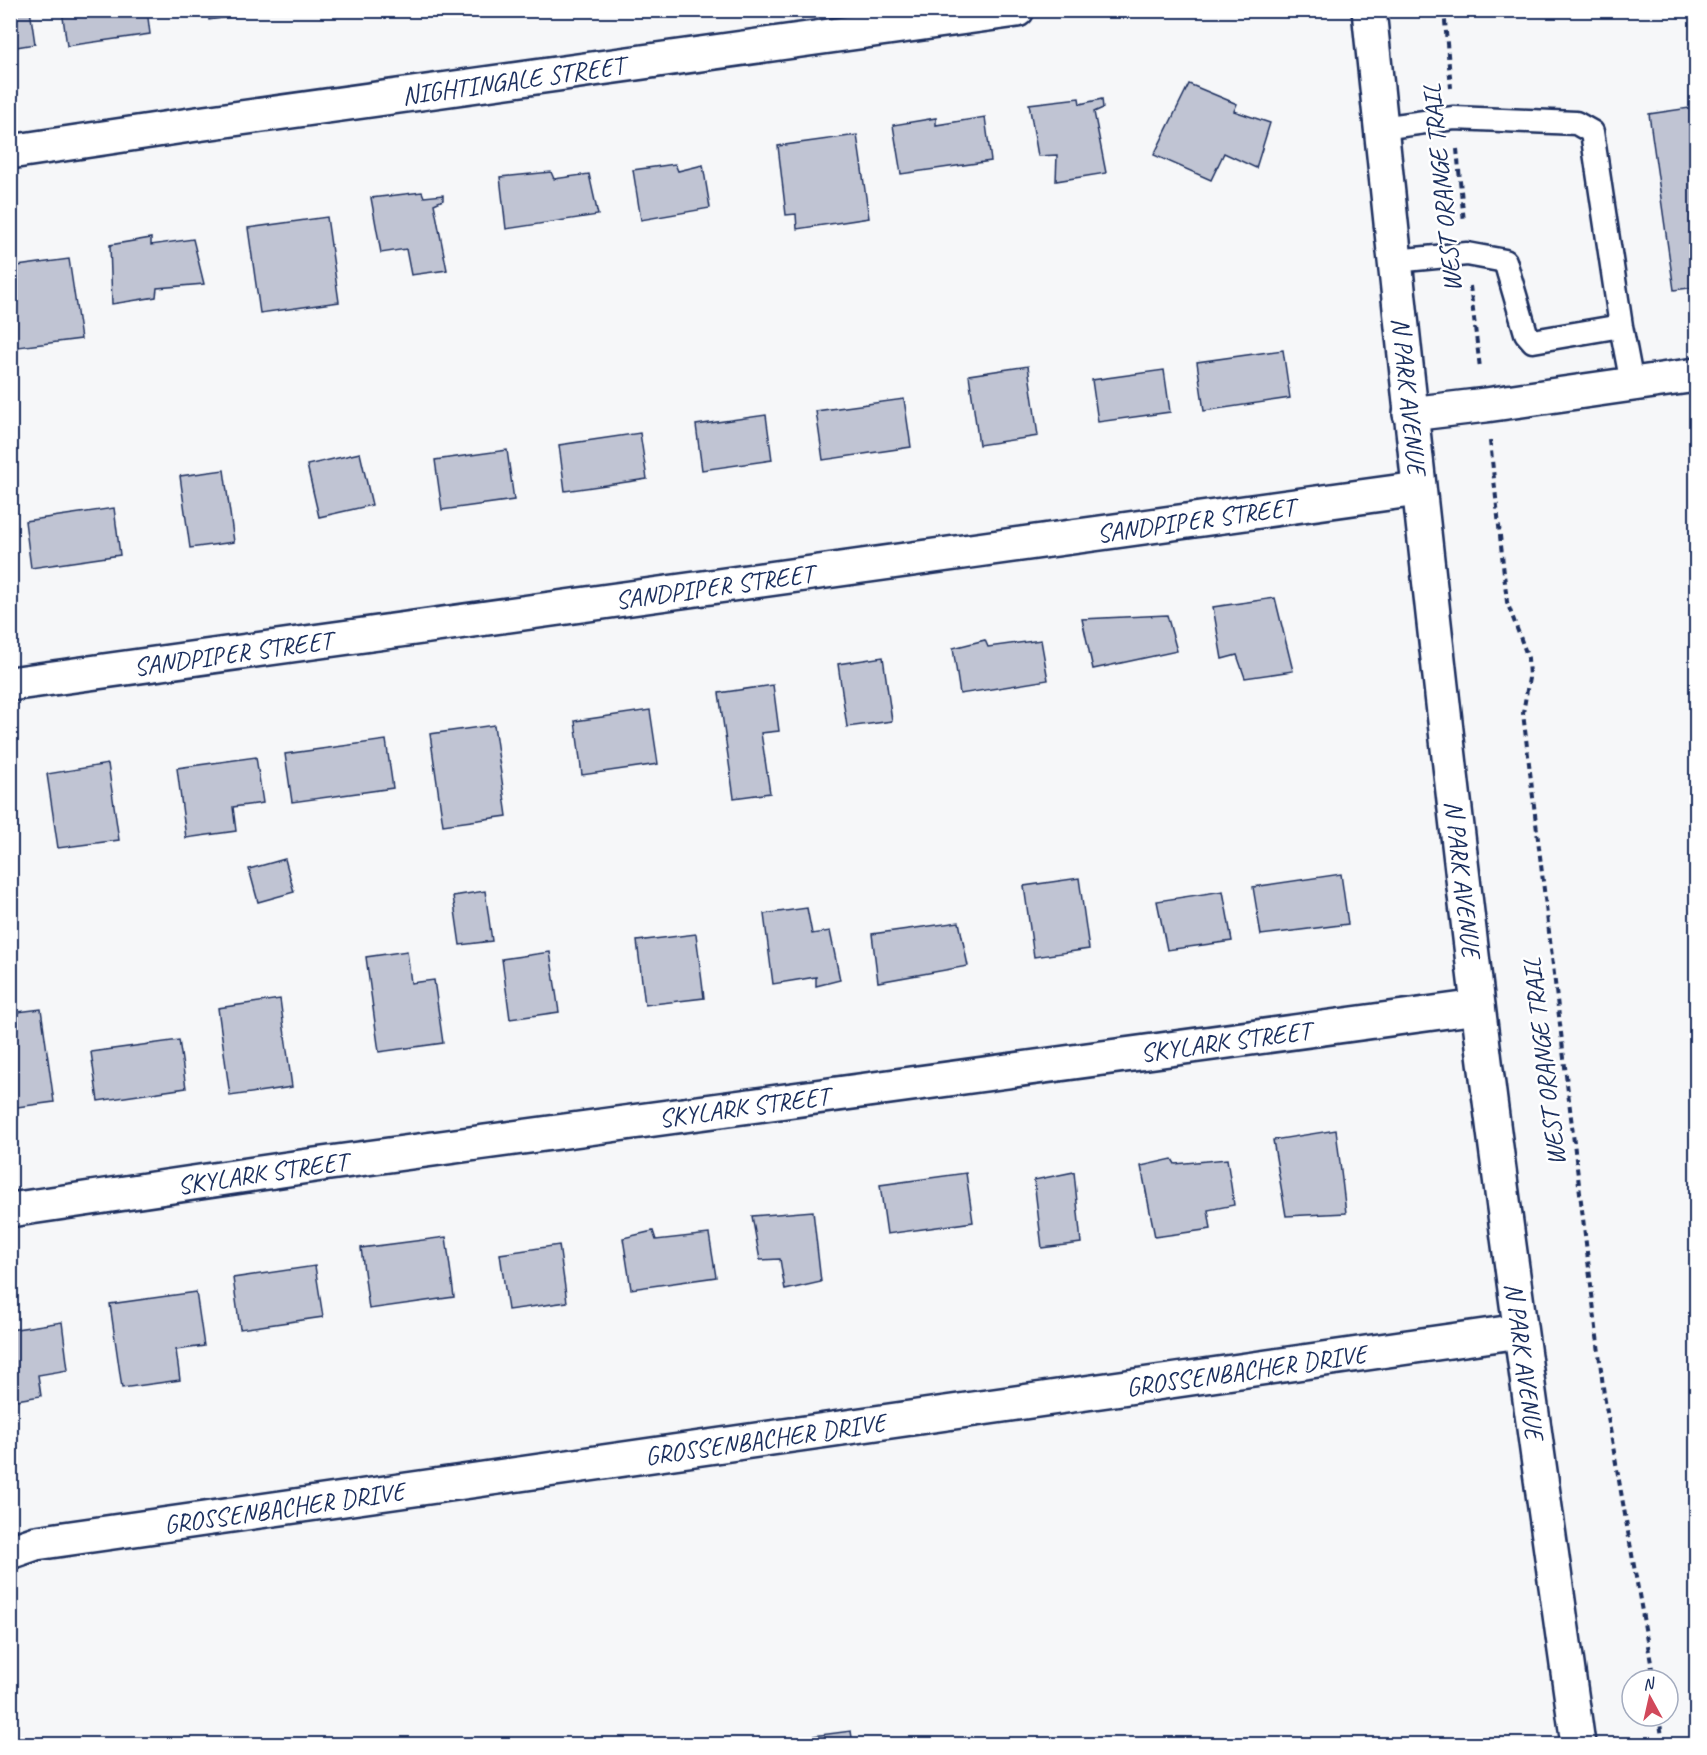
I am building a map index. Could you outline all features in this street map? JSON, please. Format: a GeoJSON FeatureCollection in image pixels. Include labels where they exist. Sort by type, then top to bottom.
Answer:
{"type":"FeatureCollection","features":[{"type":"Feature","properties":{"kind":"street","name":"NIGHTINGALE STREET"},"geometry":{"type":"LineString","coordinates":[[10,152],[1017,10]]}},
{"type":"Feature","properties":{"kind":"street","name":"N PARK AVENUE"},"geometry":{"type":"LineString","coordinates":[[1369,10],[1418,489],[1478,1007],[1520,1331],[1578,1744]]}},
{"type":"Feature","properties":{"kind":"street"},"geometry":{"type":"LineString","coordinates":[[1410,414],[1696,375]]}},
{"type":"Feature","properties":{"kind":"street","name":"SANDPIPER STREET"},"geometry":{"type":"LineString","coordinates":[[10,684],[1418,489]]}},
{"type":"Feature","properties":{"kind":"street","name":"SKYLARK STREET"},"geometry":{"type":"LineString","coordinates":[[10,1210],[327,1163],[1478,1007]]}},
{"type":"Feature","properties":{"kind":"street","name":"GROSSENBACHER DRIVE"},"geometry":{"type":"LineString","coordinates":[[10,1552],[36,1543],[1520,1331]]}},
{"type":"Feature","properties":{"kind":"lane"},"geometry":{"type":"LineString","coordinates":[[1381,128],[1454,118],[1576,123],[1592,132],[1632,384]]}},
{"type":"Feature","properties":{"kind":"lane"},"geometry":{"type":"LineString","coordinates":[[1395,261],[1467,254],[1505,261],[1526,333],[1533,341],[1621,326]]}},
{"type":"Feature","properties":{"kind":"path","name":"WEST ORANGE TRAIL"},"geometry":{"type":"LineString","coordinates":[[1444,10],[1479,361]]}},
{"type":"Feature","properties":{"kind":"path","name":"WEST ORANGE TRAIL"},"geometry":{"type":"LineString","coordinates":[[1490,441],[1507,602],[1528,658],[1529,678],[1522,713],[1604,1395],[1652,1668]]}},
{"type":"Feature","properties":{"kind":"path"},"geometry":{"type":"LineString","coordinates":[[1661,1728],[1664,1744]]}},
{"type":"Feature","properties":{"kind":"building"},"geometry":{"type":"Polygon","coordinates":[[[10,10],[30,10],[35,44],[10,48],[10,10]]]}},
{"type":"Feature","properties":{"kind":"building"},"geometry":{"type":"Polygon","coordinates":[[[62,10],[147,10],[150,34],[67,46],[62,10]]]}},
{"type":"Feature","properties":{"kind":"building"},"geometry":{"type":"Polygon","coordinates":[[[208,10],[279,10],[209,20],[208,10]]]}},
{"type":"Feature","properties":{"kind":"building"},"geometry":{"type":"Polygon","coordinates":[[[1189,84],[1237,104],[1234,111],[1270,123],[1256,168],[1224,153],[1211,180],[1154,155],[1189,84]]]}},
{"type":"Feature","properties":{"kind":"building"},"geometry":{"type":"Polygon","coordinates":[[[1079,98],[1080,104],[1102,99],[1103,108],[1094,112],[1106,173],[1056,181],[1057,155],[1038,156],[1029,104],[1079,98]]]}},
{"type":"Feature","properties":{"kind":"building"},"geometry":{"type":"Polygon","coordinates":[[[1696,107],[1696,287],[1674,290],[1649,114],[1696,107]]]}},
{"type":"Feature","properties":{"kind":"building"},"geometry":{"type":"Polygon","coordinates":[[[985,117],[991,161],[901,174],[893,125],[936,118],[936,125],[985,117]]]}},
{"type":"Feature","properties":{"kind":"building"},"geometry":{"type":"Polygon","coordinates":[[[857,135],[869,218],[797,229],[796,214],[786,215],[778,146],[857,135]]]}},
{"type":"Feature","properties":{"kind":"building"},"geometry":{"type":"Polygon","coordinates":[[[675,164],[678,171],[703,165],[710,208],[641,220],[633,170],[675,164]]]}},
{"type":"Feature","properties":{"kind":"building"},"geometry":{"type":"Polygon","coordinates":[[[551,172],[554,179],[589,174],[598,215],[506,229],[500,177],[551,172]]]}},
{"type":"Feature","properties":{"kind":"building"},"geometry":{"type":"Polygon","coordinates":[[[422,192],[424,197],[443,195],[443,200],[434,204],[447,270],[411,275],[406,249],[381,253],[371,198],[422,192]]]}},
{"type":"Feature","properties":{"kind":"building"},"geometry":{"type":"Polygon","coordinates":[[[327,217],[339,302],[260,313],[248,228],[327,217]]]}},
{"type":"Feature","properties":{"kind":"building"},"geometry":{"type":"Polygon","coordinates":[[[151,238],[151,245],[193,239],[204,284],[157,288],[156,297],[112,304],[110,245],[151,238]]]}},
{"type":"Feature","properties":{"kind":"building"},"geometry":{"type":"Polygon","coordinates":[[[69,259],[81,339],[10,348],[10,267],[69,259]]]}},
{"type":"Feature","properties":{"kind":"building"},"geometry":{"type":"Polygon","coordinates":[[[1283,350],[1290,398],[1204,411],[1197,362],[1283,350]]]}},
{"type":"Feature","properties":{"kind":"building"},"geometry":{"type":"Polygon","coordinates":[[[1028,366],[1038,436],[979,445],[969,375],[1028,366]]]}},
{"type":"Feature","properties":{"kind":"building"},"geometry":{"type":"Polygon","coordinates":[[[1164,370],[1170,412],[1098,422],[1092,380],[1164,370]]]}},
{"type":"Feature","properties":{"kind":"building"},"geometry":{"type":"Polygon","coordinates":[[[904,399],[911,447],[823,460],[816,411],[904,399]]]}},
{"type":"Feature","properties":{"kind":"building"},"geometry":{"type":"Polygon","coordinates":[[[766,415],[772,460],[702,470],[696,425],[766,415]]]}},
{"type":"Feature","properties":{"kind":"building"},"geometry":{"type":"Polygon","coordinates":[[[640,433],[647,479],[565,491],[559,445],[640,433]]]}},
{"type":"Feature","properties":{"kind":"building"},"geometry":{"type":"Polygon","coordinates":[[[507,450],[514,500],[442,510],[435,460],[507,450]]]}},
{"type":"Feature","properties":{"kind":"building"},"geometry":{"type":"Polygon","coordinates":[[[360,453],[372,505],[319,517],[307,465],[360,453]]]}},
{"type":"Feature","properties":{"kind":"building"},"geometry":{"type":"Polygon","coordinates":[[[224,470],[234,542],[190,548],[180,476],[224,470]]]}},
{"type":"Feature","properties":{"kind":"building"},"geometry":{"type":"Polygon","coordinates":[[[114,508],[120,555],[31,568],[25,521],[114,508]]]}},
{"type":"Feature","properties":{"kind":"building"},"geometry":{"type":"Polygon","coordinates":[[[1275,598],[1293,671],[1245,678],[1237,655],[1222,659],[1213,607],[1275,598]]]}},
{"type":"Feature","properties":{"kind":"building"},"geometry":{"type":"Polygon","coordinates":[[[1167,615],[1177,651],[1093,669],[1082,619],[1167,615]]]}},
{"type":"Feature","properties":{"kind":"building"},"geometry":{"type":"Polygon","coordinates":[[[985,640],[988,647],[1041,640],[1048,680],[960,694],[953,648],[985,640]]]}},
{"type":"Feature","properties":{"kind":"building"},"geometry":{"type":"Polygon","coordinates":[[[883,657],[892,721],[847,727],[838,664],[883,657]]]}},
{"type":"Feature","properties":{"kind":"building"},"geometry":{"type":"Polygon","coordinates":[[[773,685],[779,731],[761,733],[770,793],[734,798],[719,693],[773,685]]]}},
{"type":"Feature","properties":{"kind":"building"},"geometry":{"type":"Polygon","coordinates":[[[650,710],[658,764],[582,775],[575,721],[650,710]]]}},
{"type":"Feature","properties":{"kind":"building"},"geometry":{"type":"Polygon","coordinates":[[[494,725],[507,816],[443,825],[430,734],[494,725]]]}},
{"type":"Feature","properties":{"kind":"building"},"geometry":{"type":"Polygon","coordinates":[[[386,740],[393,788],[292,802],[285,754],[386,740]]]}},
{"type":"Feature","properties":{"kind":"building"},"geometry":{"type":"Polygon","coordinates":[[[256,757],[263,803],[233,807],[236,831],[186,838],[177,768],[256,757]]]}},
{"type":"Feature","properties":{"kind":"building"},"geometry":{"type":"Polygon","coordinates":[[[108,764],[119,840],[58,848],[47,774],[108,764]]]}},
{"type":"Feature","properties":{"kind":"building"},"geometry":{"type":"Polygon","coordinates":[[[285,859],[294,892],[258,902],[249,869],[285,859]]]}},
{"type":"Feature","properties":{"kind":"building"},"geometry":{"type":"Polygon","coordinates":[[[1341,874],[1348,924],[1261,935],[1253,887],[1341,874]]]}},
{"type":"Feature","properties":{"kind":"building"},"geometry":{"type":"Polygon","coordinates":[[[1079,878],[1089,949],[1034,957],[1024,886],[1079,878]]]}},
{"type":"Feature","properties":{"kind":"building"},"geometry":{"type":"Polygon","coordinates":[[[485,891],[492,941],[460,945],[453,896],[485,891]]]}},
{"type":"Feature","properties":{"kind":"building"},"geometry":{"type":"Polygon","coordinates":[[[1223,891],[1232,941],[1167,950],[1157,901],[1223,891]]]}},
{"type":"Feature","properties":{"kind":"building"},"geometry":{"type":"Polygon","coordinates":[[[807,908],[812,934],[830,931],[840,980],[816,986],[816,977],[773,984],[764,914],[807,908]]]}},
{"type":"Feature","properties":{"kind":"building"},"geometry":{"type":"Polygon","coordinates":[[[959,922],[968,966],[878,982],[872,934],[959,922]]]}},
{"type":"Feature","properties":{"kind":"building"},"geometry":{"type":"Polygon","coordinates":[[[696,934],[704,998],[645,1005],[637,941],[696,934]]]}},
{"type":"Feature","properties":{"kind":"building"},"geometry":{"type":"Polygon","coordinates":[[[407,951],[411,983],[434,980],[443,1043],[379,1052],[366,957],[407,951]]]}},
{"type":"Feature","properties":{"kind":"building"},"geometry":{"type":"Polygon","coordinates":[[[550,952],[559,1012],[510,1019],[502,959],[550,952]]]}},
{"type":"Feature","properties":{"kind":"building"},"geometry":{"type":"Polygon","coordinates":[[[280,999],[292,1087],[230,1096],[218,1008],[280,999]]]}},
{"type":"Feature","properties":{"kind":"building"},"geometry":{"type":"Polygon","coordinates":[[[41,1009],[54,1102],[10,1108],[10,1013],[41,1009]]]}},
{"type":"Feature","properties":{"kind":"building"},"geometry":{"type":"Polygon","coordinates":[[[179,1040],[186,1088],[98,1101],[91,1052],[179,1040]]]}},
{"type":"Feature","properties":{"kind":"building"},"geometry":{"type":"Polygon","coordinates":[[[1336,1130],[1346,1213],[1286,1216],[1273,1140],[1336,1130]]]}},
{"type":"Feature","properties":{"kind":"building"},"geometry":{"type":"Polygon","coordinates":[[[1172,1159],[1175,1164],[1227,1159],[1234,1205],[1208,1210],[1211,1229],[1155,1237],[1141,1166],[1172,1159]]]}},
{"type":"Feature","properties":{"kind":"building"},"geometry":{"type":"Polygon","coordinates":[[[1074,1172],[1081,1243],[1042,1248],[1034,1180],[1074,1172]]]}},
{"type":"Feature","properties":{"kind":"building"},"geometry":{"type":"Polygon","coordinates":[[[966,1173],[973,1222],[887,1234],[880,1185],[966,1173]]]}},
{"type":"Feature","properties":{"kind":"building"},"geometry":{"type":"Polygon","coordinates":[[[813,1211],[821,1282],[785,1290],[780,1259],[760,1260],[752,1216],[813,1211]]]}},
{"type":"Feature","properties":{"kind":"building"},"geometry":{"type":"Polygon","coordinates":[[[653,1231],[656,1240],[709,1234],[716,1277],[631,1289],[623,1238],[653,1231]]]}},
{"type":"Feature","properties":{"kind":"building"},"geometry":{"type":"Polygon","coordinates":[[[446,1237],[454,1297],[369,1309],[361,1248],[446,1237]]]}},
{"type":"Feature","properties":{"kind":"building"},"geometry":{"type":"Polygon","coordinates":[[[559,1245],[567,1302],[508,1310],[500,1254],[559,1245]]]}},
{"type":"Feature","properties":{"kind":"building"},"geometry":{"type":"Polygon","coordinates":[[[315,1266],[323,1317],[240,1329],[233,1278],[315,1266]]]}},
{"type":"Feature","properties":{"kind":"building"},"geometry":{"type":"Polygon","coordinates":[[[196,1292],[204,1346],[176,1350],[180,1380],[122,1388],[110,1304],[196,1292]]]}},
{"type":"Feature","properties":{"kind":"building"},"geometry":{"type":"Polygon","coordinates":[[[62,1322],[68,1370],[38,1375],[41,1396],[10,1401],[10,1330],[62,1322]]]}},
{"type":"Feature","properties":{"kind":"building"},"geometry":{"type":"Polygon","coordinates":[[[851,1731],[853,1744],[774,1744],[774,1741],[851,1731]]]}}]}
